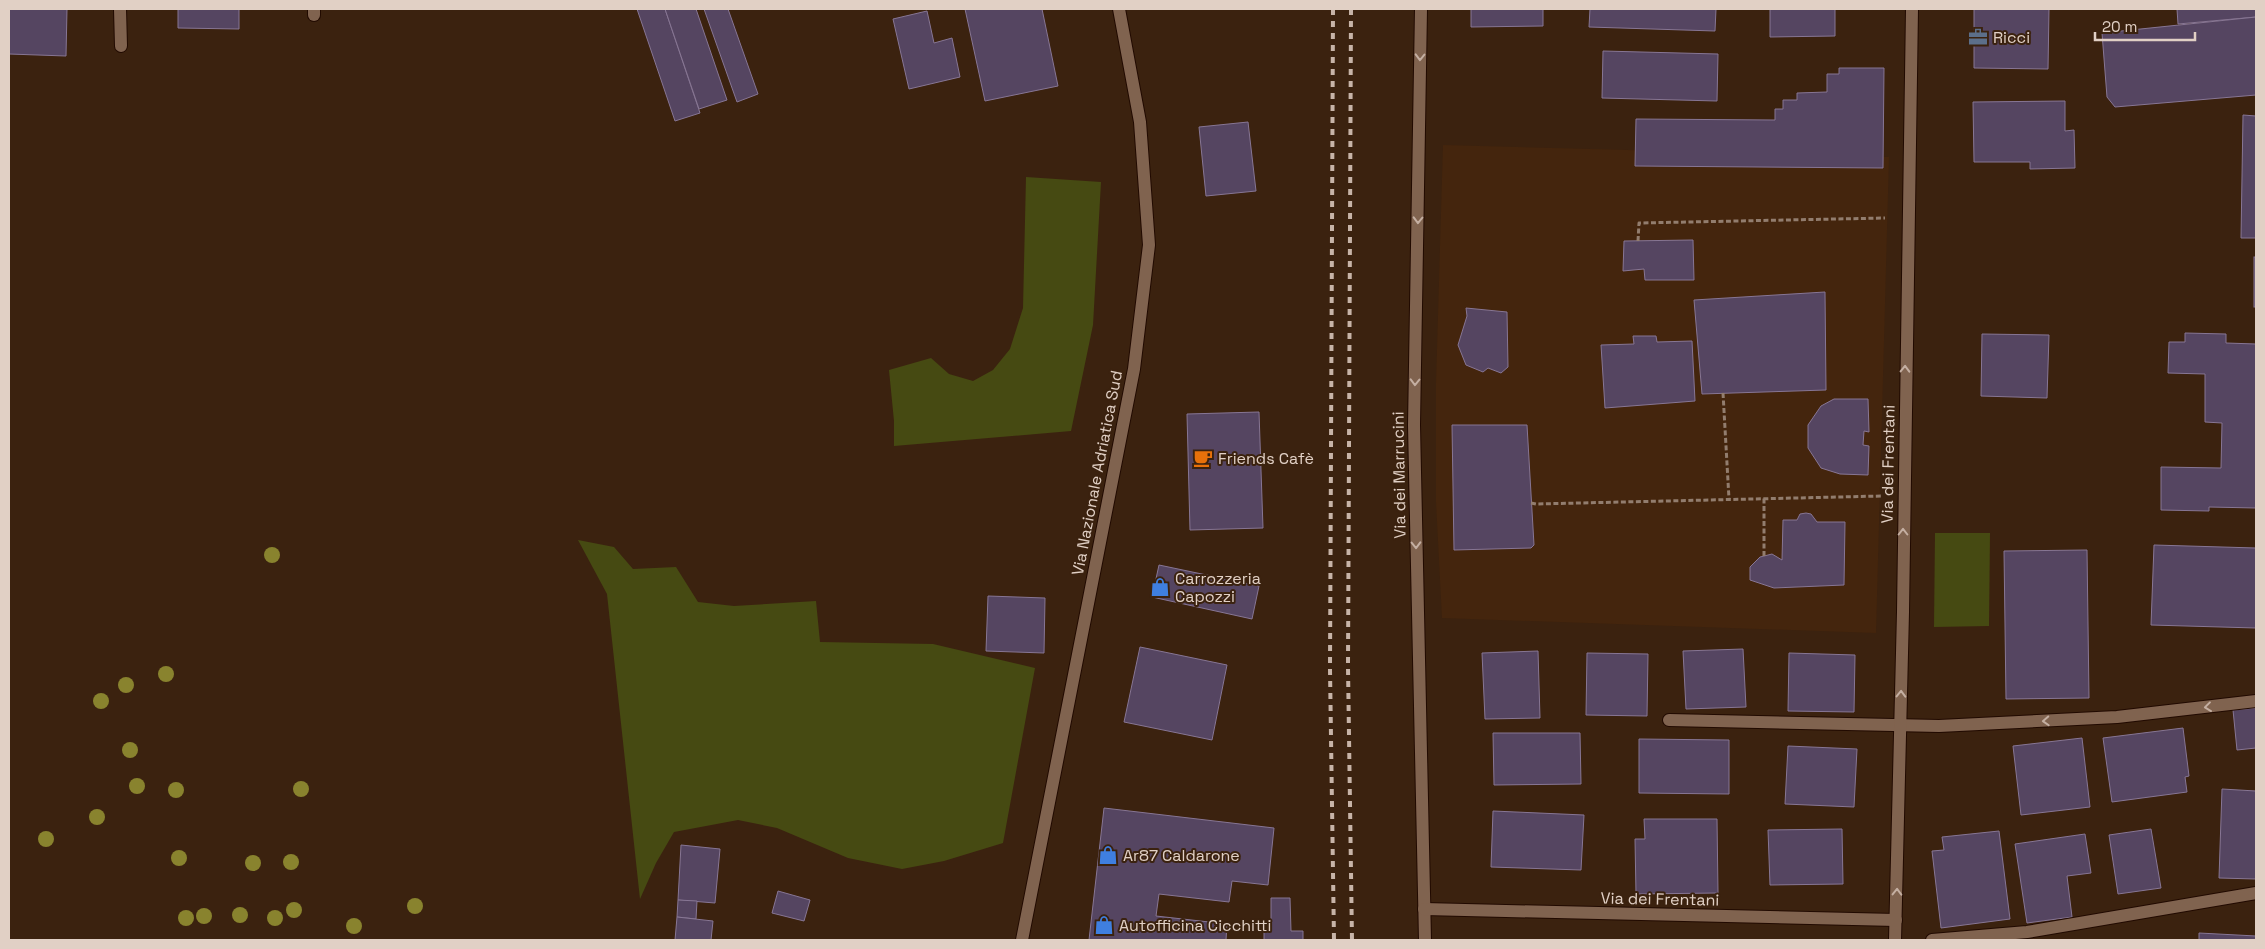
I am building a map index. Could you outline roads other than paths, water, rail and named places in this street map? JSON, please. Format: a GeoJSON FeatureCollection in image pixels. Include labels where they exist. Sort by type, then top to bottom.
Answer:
{"type":"FeatureCollection","features":[{"type":"Feature","properties":{"kind":"street"},"geometry":{"type":"LineString","coordinates":[[120,9],[121,46]]}},
{"type":"Feature","properties":{"kind":"street","name":"Via Nazionale Adriatica Sud"},"geometry":{"type":"LineString","coordinates":[[1022,940],[1134,369],[1149,245],[1140,122],[1119,9]]}},
{"type":"Feature","properties":{"kind":"street","name":"Via dei Marrucini"},"geometry":{"type":"LineString","coordinates":[[1421,9],[1414,425],[1424,940]]}},
{"type":"Feature","properties":{"kind":"street","name":"Via dei Frentani"},"geometry":{"type":"LineString","coordinates":[[1895,940],[1912,9]]}},
{"type":"Feature","properties":{"kind":"street"},"geometry":{"type":"LineString","coordinates":[[1669,720],[1900,726],[2117,717],[2256,701]]}},
{"type":"Feature","properties":{"kind":"street"},"geometry":{"type":"LineString","coordinates":[[1932,940],[2027,932],[2256,893]]}},
{"type":"Feature","properties":{"kind":"street","name":"Via dei Frentani"},"geometry":{"type":"LineString","coordinates":[[1424,909],[1896,920]]}},
{"type":"Feature","properties":{"kind":"railway"},"geometry":{"type":"LineString","coordinates":[[1333,9],[1330,669],[1334,940]]}},
{"type":"Feature","properties":{"kind":"railway"},"geometry":{"type":"LineString","coordinates":[[1351,9],[1348,667],[1352,940]]}},
{"type":"Feature","properties":{"kind":"place","name":"Ricci"},"geometry":{"type":"Point","coordinates":[1978,37]}},
{"type":"Feature","properties":{"kind":"place","name":"Friends Cafè"},"geometry":{"type":"Point","coordinates":[1203,458]}},
{"type":"Feature","properties":{"kind":"place","name":"Carrozzeria Capozzi"},"geometry":{"type":"Point","coordinates":[1160,587]}},
{"type":"Feature","properties":{"kind":"place","name":"Ar87 Caldarone"},"geometry":{"type":"Point","coordinates":[1108,855]}},
{"type":"Feature","properties":{"kind":"place","name":"Autofficina Cicchitti"},"geometry":{"type":"Point","coordinates":[1104,925]}}]}
